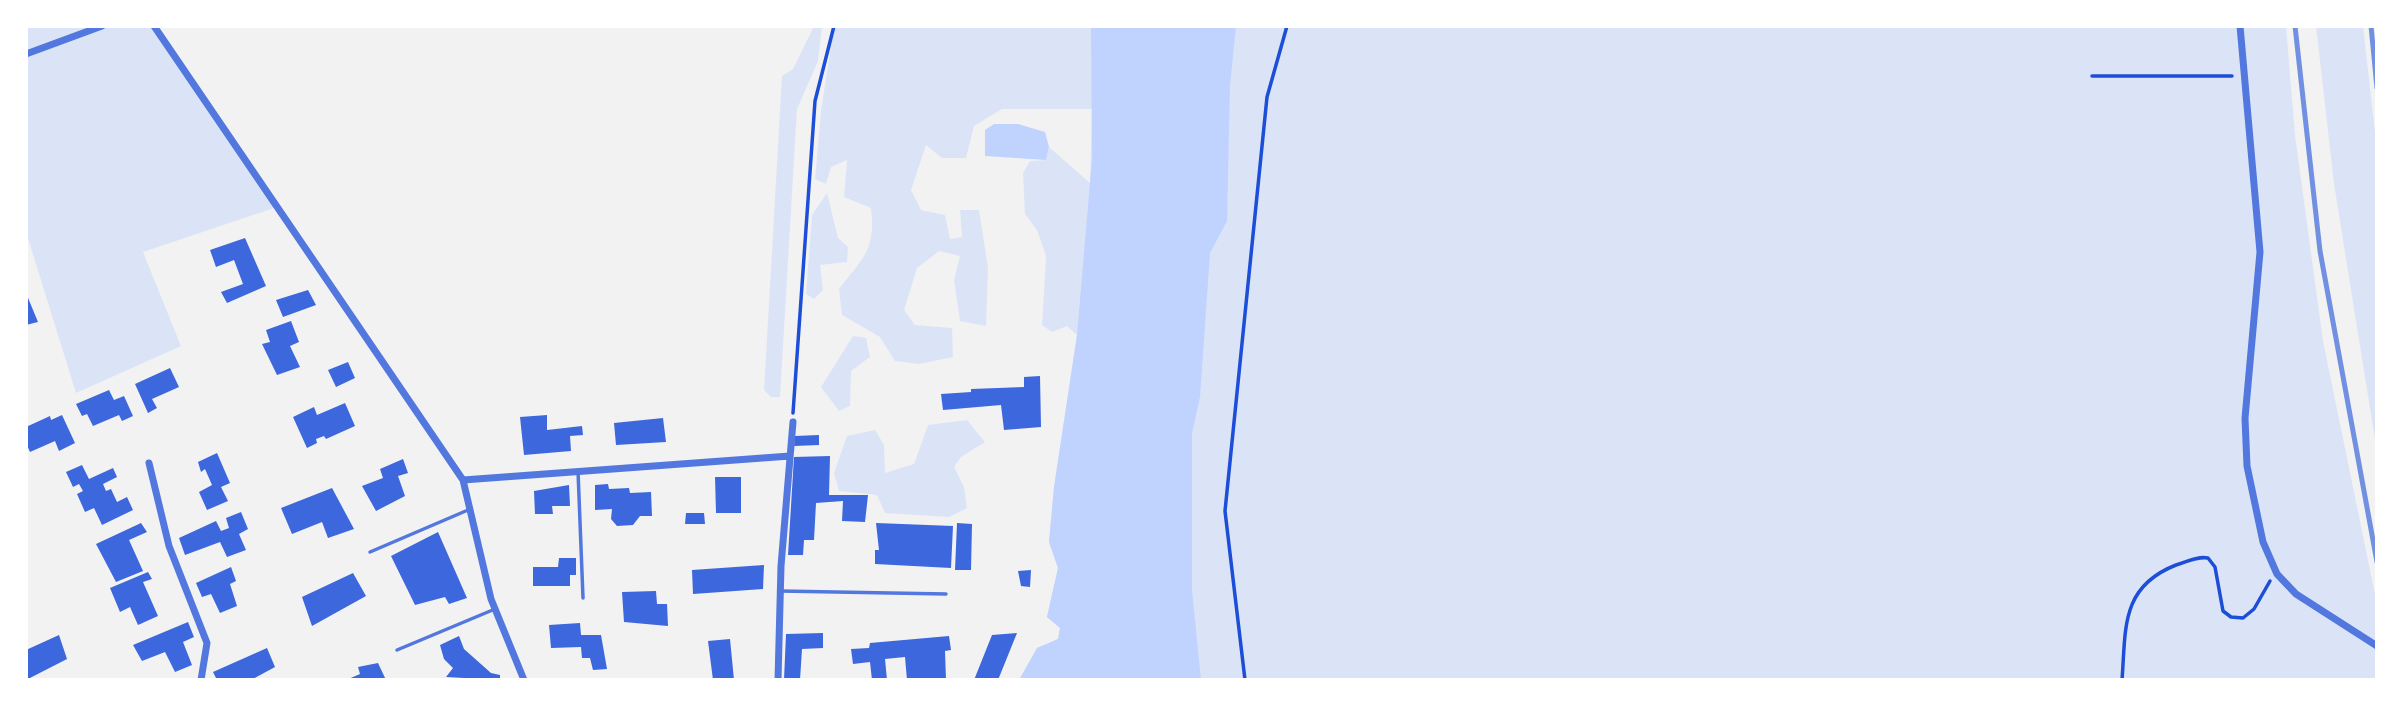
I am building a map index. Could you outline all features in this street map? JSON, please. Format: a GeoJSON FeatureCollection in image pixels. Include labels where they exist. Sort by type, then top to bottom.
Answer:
{"type":"FeatureCollection","features":[{"type":"Feature","properties":{"kind":"street"},"geometry":{"type":"LineString","coordinates":[[26,54],[102,26]]}},
{"type":"Feature","properties":{"kind":"street"},"geometry":{"type":"LineString","coordinates":[[154,26],[463,480],[495,609],[524,680]]}},
{"type":"Feature","properties":{"kind":"street"},"geometry":{"type":"LineString","coordinates":[[2240,26],[2260,252],[2245,418],[2247,466],[2263,542],[2277,574],[2296,594],[2377,646]]}},
{"type":"Feature","properties":{"kind":"street"},"geometry":{"type":"LineString","coordinates":[[778,680],[780,591],[793,422]]}},
{"type":"Feature","properties":{"kind":"street"},"geometry":{"type":"LineString","coordinates":[[463,480],[790,456]]}},
{"type":"Feature","properties":{"kind":"street"},"geometry":{"type":"LineString","coordinates":[[149,463],[169,546],[207,643],[201,680]]}},
{"type":"Feature","properties":{"kind":"lane"},"geometry":{"type":"LineString","coordinates":[[578,471],[583,598]]}},
{"type":"Feature","properties":{"kind":"lane"},"geometry":{"type":"LineString","coordinates":[[370,552],[470,509]]}},
{"type":"Feature","properties":{"kind":"lane"},"geometry":{"type":"LineString","coordinates":[[780,591],[946,594]]}},
{"type":"Feature","properties":{"kind":"lane"},"geometry":{"type":"LineString","coordinates":[[397,650],[495,609]]}},
{"type":"Feature","properties":{"kind":"path"},"geometry":{"type":"LineString","coordinates":[[793,422],[815,101],[834,26]]}},
{"type":"Feature","properties":{"kind":"path"},"geometry":{"type":"LineString","coordinates":[[1245,680],[1225,511],[1267,97],[1287,26]]}},
{"type":"Feature","properties":{"kind":"path"},"geometry":{"type":"LineString","coordinates":[[2092,76],[2245,76]]}},
{"type":"Feature","properties":{"kind":"path"},"geometry":{"type":"LineString","coordinates":[[2122,680],[2125,630],[2134,596],[2144,583],[2172,567],[2200,557],[2208,558],[2215,567],[2223,611],[2231,617],[2243,618],[2254,608],[2277,574]]}},
{"type":"Feature","properties":{"kind":"shaded area"},"geometry":{"type":"Polygon","coordinates":[[[26,26],[154,26],[277,207],[143,252],[181,346],[76,393],[26,232],[26,26]]]}},
{"type":"Feature","properties":{"kind":"shaded area"},"geometry":{"type":"Polygon","coordinates":[[[814,26],[822,26],[818,61],[797,109],[780,397],[771,397],[764,390],[782,76],[793,69],[814,26]]]}},
{"type":"Feature","properties":{"kind":"shaded area"},"geometry":{"type":"Polygon","coordinates":[[[834,26],[2286,26],[2295,135],[2323,341],[2377,604],[2377,680],[1019,680],[1037,648],[1058,639],[1060,628],[1047,617],[1058,568],[1049,542],[1054,487],[1077,335],[1067,326],[1052,332],[1042,325],[1046,256],[1037,230],[1025,214],[1023,173],[1030,161],[1046,160],[1049,147],[1090,183],[1092,109],[1002,109],[974,126],[966,158],[942,158],[926,145],[911,190],[921,210],[945,215],[950,239],[962,237],[960,210],[979,210],[988,268],[986,326],[960,321],[954,280],[960,256],[939,251],[917,268],[904,310],[915,325],[952,328],[953,357],[919,364],[895,361],[880,337],[842,315],[839,289],[866,253],[871,234],[871,208],[844,197],[847,160],[831,167],[826,184],[815,179],[821,111],[834,26]]]}},
{"type":"Feature","properties":{"kind":"shaded area"},"geometry":{"type":"Polygon","coordinates":[[[2316,26],[2363,26],[2377,150],[2377,452],[2334,184],[2316,26]]]}},
{"type":"Feature","properties":{"kind":"shaded area"},"geometry":{"type":"Polygon","coordinates":[[[827,193],[838,238],[848,247],[847,262],[820,265],[823,290],[814,299],[806,294],[812,215],[827,193]]]}},
{"type":"Feature","properties":{"kind":"shaded area"},"geometry":{"type":"Polygon","coordinates":[[[853,336],[866,338],[870,357],[851,371],[850,406],[839,411],[821,387],[853,336]]]}},
{"type":"Feature","properties":{"kind":"shaded area"},"geometry":{"type":"Polygon","coordinates":[[[967,420],[985,442],[961,457],[954,467],[964,487],[967,508],[949,517],[885,513],[877,495],[839,491],[834,473],[847,436],[875,430],[884,445],[885,473],[914,464],[928,425],[967,420]]]}},
{"type":"Feature","properties":{"kind":"water"},"geometry":{"type":"Polygon","coordinates":[[[1091,26],[1236,26],[1230,86],[1227,221],[1210,253],[1200,397],[1192,433],[1192,590],[1201,680],[1019,680],[1037,648],[1058,639],[1060,628],[1047,617],[1058,568],[1049,542],[1054,487],[1077,335],[1092,159],[1091,26]]]}},
{"type":"Feature","properties":{"kind":"water"},"geometry":{"type":"Polygon","coordinates":[[[994,124],[1018,124],[1045,132],[1049,147],[1046,160],[985,156],[985,130],[994,124]]]}},
{"type":"Feature","properties":{"kind":"building"},"geometry":{"type":"Polygon","coordinates":[[[245,238],[266,286],[227,303],[221,292],[243,284],[234,260],[216,267],[210,250],[245,238]]]}},
{"type":"Feature","properties":{"kind":"building"},"geometry":{"type":"Polygon","coordinates":[[[308,290],[316,305],[283,317],[276,300],[308,290]]]}},
{"type":"Feature","properties":{"kind":"building"},"geometry":{"type":"Polygon","coordinates":[[[26,293],[38,322],[26,325],[26,293]]]}},
{"type":"Feature","properties":{"kind":"building"},"geometry":{"type":"Polygon","coordinates":[[[291,321],[299,342],[290,346],[300,367],[277,375],[262,344],[270,342],[266,330],[291,321]]]}},
{"type":"Feature","properties":{"kind":"building"},"geometry":{"type":"Polygon","coordinates":[[[348,362],[355,378],[336,387],[328,370],[348,362]]]}},
{"type":"Feature","properties":{"kind":"building"},"geometry":{"type":"Polygon","coordinates":[[[170,368],[179,387],[152,399],[157,408],[148,413],[135,384],[170,368]]]}},
{"type":"Feature","properties":{"kind":"building"},"geometry":{"type":"Polygon","coordinates":[[[1040,376],[1041,427],[1004,430],[1001,405],[943,410],[941,394],[971,392],[971,389],[1024,387],[1024,377],[1040,376]]]}},
{"type":"Feature","properties":{"kind":"building"},"geometry":{"type":"Polygon","coordinates":[[[109,390],[114,400],[124,396],[133,416],[122,421],[119,415],[93,426],[87,414],[82,416],[76,404],[109,390]]]}},
{"type":"Feature","properties":{"kind":"building"},"geometry":{"type":"Polygon","coordinates":[[[345,403],[355,426],[326,439],[324,436],[316,439],[317,443],[307,448],[293,417],[314,407],[317,415],[345,403]]]}},
{"type":"Feature","properties":{"kind":"building"},"geometry":{"type":"Polygon","coordinates":[[[62,415],[75,443],[59,451],[55,441],[30,452],[26,443],[26,427],[50,416],[51,420],[62,415]]]}},
{"type":"Feature","properties":{"kind":"building"},"geometry":{"type":"Polygon","coordinates":[[[547,415],[547,430],[582,426],[583,435],[570,436],[571,451],[524,455],[520,417],[547,415]]]}},
{"type":"Feature","properties":{"kind":"building"},"geometry":{"type":"Polygon","coordinates":[[[663,418],[666,442],[616,445],[614,423],[663,418]]]}},
{"type":"Feature","properties":{"kind":"building"},"geometry":{"type":"Polygon","coordinates":[[[819,435],[819,445],[794,446],[795,436],[819,435]]]}},
{"type":"Feature","properties":{"kind":"building"},"geometry":{"type":"Polygon","coordinates":[[[217,453],[230,483],[221,487],[228,501],[207,510],[199,492],[212,485],[205,469],[201,472],[198,462],[217,453]]]}},
{"type":"Feature","properties":{"kind":"building"},"geometry":{"type":"Polygon","coordinates":[[[830,456],[829,495],[868,495],[865,522],[842,521],[843,501],[816,503],[814,540],[804,540],[803,555],[788,555],[794,457],[830,456]]]}},
{"type":"Feature","properties":{"kind":"building"},"geometry":{"type":"Polygon","coordinates":[[[403,459],[408,473],[398,476],[405,496],[376,511],[362,486],[383,478],[380,469],[403,459]]]}},
{"type":"Feature","properties":{"kind":"building"},"geometry":{"type":"Polygon","coordinates":[[[82,465],[89,479],[113,468],[117,477],[103,484],[106,491],[111,489],[117,502],[127,497],[133,510],[102,525],[94,508],[85,512],[77,494],[83,491],[79,484],[73,487],[66,472],[82,465]]]}},
{"type":"Feature","properties":{"kind":"building"},"geometry":{"type":"Polygon","coordinates":[[[715,477],[741,477],[741,513],[716,513],[715,477]]]}},
{"type":"Feature","properties":{"kind":"building"},"geometry":{"type":"Polygon","coordinates":[[[608,484],[609,489],[629,488],[630,493],[651,492],[652,516],[640,516],[633,525],[617,526],[611,519],[612,509],[595,510],[595,485],[608,484]]]}},
{"type":"Feature","properties":{"kind":"building"},"geometry":{"type":"Polygon","coordinates":[[[569,485],[570,506],[552,506],[553,514],[535,514],[534,491],[569,485]]]}},
{"type":"Feature","properties":{"kind":"building"},"geometry":{"type":"Polygon","coordinates":[[[332,488],[354,529],[328,538],[322,522],[292,534],[281,508],[332,488]]]}},
{"type":"Feature","properties":{"kind":"building"},"geometry":{"type":"Polygon","coordinates":[[[241,512],[248,529],[239,534],[246,550],[227,557],[220,542],[185,555],[179,538],[216,521],[221,531],[229,528],[226,518],[241,512]]]}},
{"type":"Feature","properties":{"kind":"building"},"geometry":{"type":"Polygon","coordinates":[[[686,513],[704,513],[705,524],[685,524],[686,513]]]}},
{"type":"Feature","properties":{"kind":"building"},"geometry":{"type":"Polygon","coordinates":[[[141,523],[147,532],[129,540],[143,571],[116,582],[96,544],[141,523]]]}},
{"type":"Feature","properties":{"kind":"building"},"geometry":{"type":"Polygon","coordinates":[[[876,523],[953,526],[951,568],[875,564],[875,550],[879,550],[876,523]]]}},
{"type":"Feature","properties":{"kind":"building"},"geometry":{"type":"Polygon","coordinates":[[[957,523],[972,524],[971,570],[955,570],[957,523]]]}},
{"type":"Feature","properties":{"kind":"building"},"geometry":{"type":"Polygon","coordinates":[[[438,532],[467,598],[449,604],[445,597],[415,605],[391,556],[438,532]]]}},
{"type":"Feature","properties":{"kind":"building"},"geometry":{"type":"Polygon","coordinates":[[[559,558],[576,558],[576,575],[570,575],[570,586],[533,586],[533,567],[558,567],[559,558]]]}},
{"type":"Feature","properties":{"kind":"building"},"geometry":{"type":"Polygon","coordinates":[[[764,565],[763,589],[693,594],[692,570],[764,565]]]}},
{"type":"Feature","properties":{"kind":"building"},"geometry":{"type":"Polygon","coordinates":[[[231,567],[236,581],[230,584],[237,606],[220,613],[211,594],[202,597],[196,583],[231,567]]]}},
{"type":"Feature","properties":{"kind":"building"},"geometry":{"type":"Polygon","coordinates":[[[1031,570],[1030,587],[1021,586],[1018,571],[1031,570]]]}},
{"type":"Feature","properties":{"kind":"building"},"geometry":{"type":"Polygon","coordinates":[[[148,572],[152,579],[143,582],[158,616],[138,625],[130,607],[120,612],[110,588],[148,572]]]}},
{"type":"Feature","properties":{"kind":"building"},"geometry":{"type":"Polygon","coordinates":[[[353,573],[366,596],[312,626],[302,597],[353,573]]]}},
{"type":"Feature","properties":{"kind":"building"},"geometry":{"type":"Polygon","coordinates":[[[656,591],[657,604],[667,604],[668,626],[624,622],[622,592],[656,591]]]}},
{"type":"Feature","properties":{"kind":"building"},"geometry":{"type":"Polygon","coordinates":[[[188,622],[194,637],[183,642],[192,665],[175,672],[165,652],[142,661],[133,645],[188,622]]]}},
{"type":"Feature","properties":{"kind":"building"},"geometry":{"type":"Polygon","coordinates":[[[580,623],[581,635],[601,635],[607,669],[593,670],[590,658],[582,658],[581,647],[551,648],[549,625],[580,623]]]}},
{"type":"Feature","properties":{"kind":"building"},"geometry":{"type":"Polygon","coordinates":[[[823,633],[823,648],[802,649],[800,680],[784,680],[786,634],[823,633]]]}},
{"type":"Feature","properties":{"kind":"building"},"geometry":{"type":"Polygon","coordinates":[[[1017,633],[998,680],[974,680],[992,635],[1017,633]]]}},
{"type":"Feature","properties":{"kind":"building"},"geometry":{"type":"Polygon","coordinates":[[[59,635],[67,659],[26,680],[26,650],[59,635]]]}},
{"type":"Feature","properties":{"kind":"building"},"geometry":{"type":"Polygon","coordinates":[[[459,636],[464,649],[491,673],[500,675],[500,680],[446,677],[453,668],[444,659],[440,645],[459,636]]]}},
{"type":"Feature","properties":{"kind":"building"},"geometry":{"type":"Polygon","coordinates":[[[949,636],[951,650],[945,651],[946,680],[907,680],[905,657],[885,659],[887,680],[872,680],[870,662],[853,664],[851,649],[869,648],[870,643],[949,636]]]}},
{"type":"Feature","properties":{"kind":"building"},"geometry":{"type":"Polygon","coordinates":[[[730,639],[734,680],[713,680],[708,641],[730,639]]]}},
{"type":"Feature","properties":{"kind":"building"},"geometry":{"type":"Polygon","coordinates":[[[267,648],[275,667],[251,680],[217,680],[213,672],[267,648]]]}},
{"type":"Feature","properties":{"kind":"building"},"geometry":{"type":"Polygon","coordinates":[[[378,663],[386,680],[346,680],[360,674],[358,667],[378,663]]]}},
{"type":"Feature","properties":{"kind":"railway"},"geometry":{"type":"LineString","coordinates":[[2295,26],[2320,251],[2377,562]]}},
{"type":"Feature","properties":{"kind":"railway"},"geometry":{"type":"LineString","coordinates":[[2371,26],[2377,88]]}}]}
